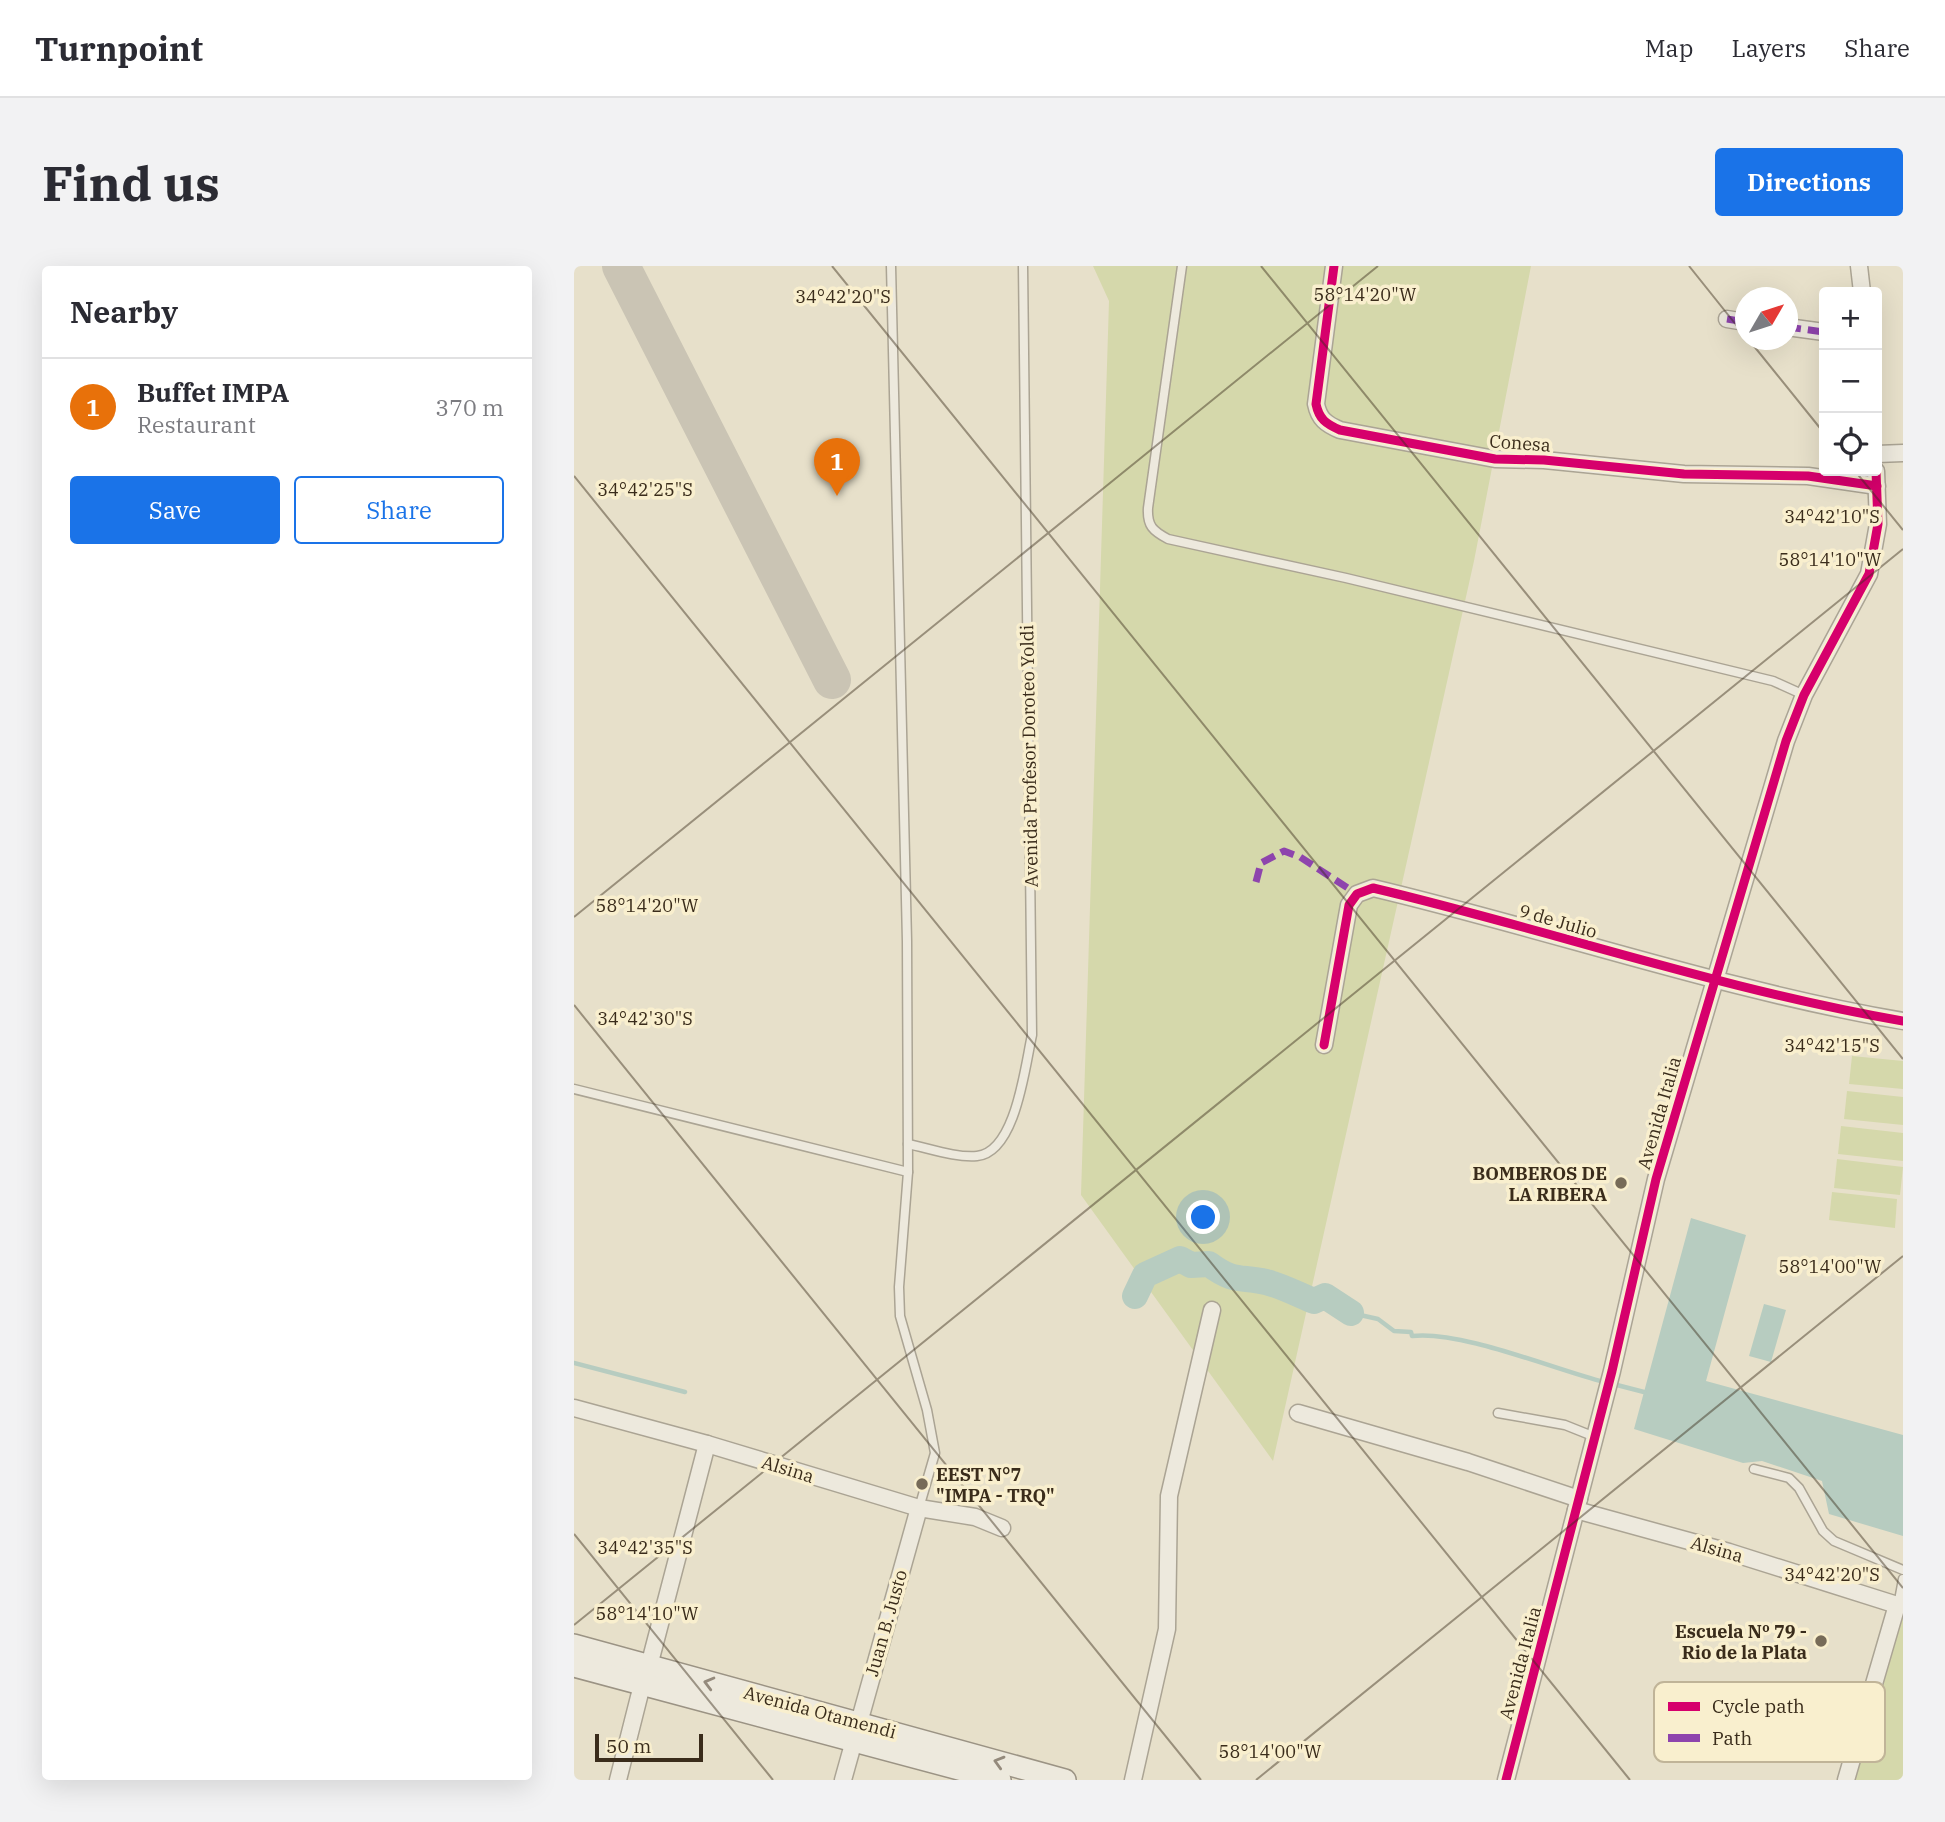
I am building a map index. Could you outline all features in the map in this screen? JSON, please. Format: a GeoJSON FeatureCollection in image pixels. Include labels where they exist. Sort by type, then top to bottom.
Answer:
{"type":"FeatureCollection","features":[{"type":"Feature","properties":{"kind":"main road","name":"Avenida Otamendi"},"geometry":{"type":"LineString","coordinates":[[574,1645],[645,1675]]}},
{"type":"Feature","properties":{"kind":"main road","name":"Avenida Otamendi"},"geometry":{"type":"LineString","coordinates":[[574,1666],[645,1675],[856,1730],[1065,1780]]}},
{"type":"Feature","properties":{"kind":"main road","name":"Avenida Otamendi"},"geometry":{"type":"LineString","coordinates":[[856,1730],[1000,1780]]}},
{"type":"Feature","properties":{"kind":"street","name":"Conesa"},"geometry":{"type":"LineString","coordinates":[[1334,266],[1316,404],[1318,414],[1326,424],[1340,430],[1495,459],[1544,460],[1684,474],[1877,478]]}},
{"type":"Feature","properties":{"kind":"street"},"geometry":{"type":"LineString","coordinates":[[1859,266],[1861,287]]}},
{"type":"Feature","properties":{"kind":"street"},"geometry":{"type":"LineString","coordinates":[[1727,320],[1735,321]]}},
{"type":"Feature","properties":{"kind":"street"},"geometry":{"type":"LineString","coordinates":[[1798,328],[1819,331]]}},
{"type":"Feature","properties":{"kind":"street"},"geometry":{"type":"LineString","coordinates":[[1882,454],[1903,453]]}},
{"type":"Feature","properties":{"kind":"street","name":"Avenida Italia"},"geometry":{"type":"LineString","coordinates":[[1506,1780],[1612,1371],[1656,1179],[1786,741],[1804,695],[1869,574],[1878,524],[1877,478]]}},
{"type":"Feature","properties":{"kind":"street","name":"9 de Julio"},"geometry":{"type":"LineString","coordinates":[[1324,1045],[1349,905],[1357,894],[1373,888],[1714,981],[1821,1007],[1903,1021]]}},
{"type":"Feature","properties":{"kind":"street"},"geometry":{"type":"LineString","coordinates":[[1133,1780],[1167,1629],[1169,1496],[1212,1310]]}},
{"type":"Feature","properties":{"kind":"street","name":"Alsina"},"geometry":{"type":"LineString","coordinates":[[574,1408],[707,1444],[919,1508],[975,1517],[1002,1528]]}},
{"type":"Feature","properties":{"kind":"street","name":"Alsina"},"geometry":{"type":"LineString","coordinates":[[1298,1413],[1468,1462],[1577,1504],[1900,1606]]}},
{"type":"Feature","properties":{"kind":"street"},"geometry":{"type":"LineString","coordinates":[[618,1780],[707,1444]]}},
{"type":"Feature","properties":{"kind":"street","name":"Juan B. Justo"},"geometry":{"type":"LineString","coordinates":[[843,1780],[919,1508]]}},
{"type":"Feature","properties":{"kind":"street"},"geometry":{"type":"LineString","coordinates":[[1876,1682],[1900,1606]]}},
{"type":"Feature","properties":{"kind":"street"},"geometry":{"type":"LineString","coordinates":[[1846,1780],[1852,1762]]}},
{"type":"Feature","properties":{"kind":"lane"},"geometry":{"type":"LineString","coordinates":[[891,266],[907,914],[908,1172],[899,1287],[901,1316],[927,1410],[935,1453],[919,1508]]}},
{"type":"Feature","properties":{"kind":"lane","name":"Avenida Profesor Doroteo Yoldi"},"geometry":{"type":"LineString","coordinates":[[908,1144],[975,1157],[988,1154],[1005,1134],[1016,1108],[1032,1035],[1023,266]]}},
{"type":"Feature","properties":{"kind":"lane"},"geometry":{"type":"LineString","coordinates":[[1181,266],[1148,508],[1147,521],[1154,532],[1168,539],[1346,578],[1773,681],[1804,695]]}},
{"type":"Feature","properties":{"kind":"lane"},"geometry":{"type":"LineString","coordinates":[[574,1088],[908,1172]]}},
{"type":"Feature","properties":{"kind":"lane"},"geometry":{"type":"LineString","coordinates":[[1498,1413],[1565,1425],[1595,1437]]}},
{"type":"Feature","properties":{"kind":"lane"},"geometry":{"type":"LineString","coordinates":[[1754,1469],[1789,1478],[1799,1488],[1824,1531],[1834,1541],[1903,1570]]}},
{"type":"Feature","properties":{"kind":"lane"},"geometry":{"type":"LineString","coordinates":[[1900,1606],[1903,1579]]}},
{"type":"Feature","properties":{"kind":"green space"},"geometry":{"type":"Polygon","coordinates":[[[1093,266],[1531,266],[1474,561],[1273,1461],[1081,1195],[1109,301],[1093,266]]]}},
{"type":"Feature","properties":{"kind":"green space"},"geometry":{"type":"Polygon","coordinates":[[[1852,1056],[1903,1061],[1903,1089],[1849,1084],[1852,1056]]]}},
{"type":"Feature","properties":{"kind":"green space"},"geometry":{"type":"Polygon","coordinates":[[[1847,1091],[1903,1097],[1903,1125],[1844,1119],[1847,1091]]]}},
{"type":"Feature","properties":{"kind":"green space"},"geometry":{"type":"Polygon","coordinates":[[[1841,1126],[1903,1133],[1903,1161],[1838,1154],[1841,1126]]]}},
{"type":"Feature","properties":{"kind":"green space"},"geometry":{"type":"Polygon","coordinates":[[[1837,1159],[1903,1167],[1900,1195],[1834,1188],[1837,1159]]]}},
{"type":"Feature","properties":{"kind":"green space"},"geometry":{"type":"Polygon","coordinates":[[[1832,1192],[1897,1199],[1895,1228],[1829,1220],[1832,1192]]]}},
{"type":"Feature","properties":{"kind":"green space"},"geometry":{"type":"Polygon","coordinates":[[[1903,1610],[1903,1780],[1853,1780],[1858,1762],[1885,1762],[1885,1682],[1882,1682],[1903,1610]]]}},
{"type":"Feature","properties":{"kind":"shaded area"},"geometry":{"type":"Polygon","coordinates":[[[1691,1218],[1746,1235],[1706,1381],[1903,1435],[1903,1536],[1829,1514],[1822,1481],[1762,1461],[1743,1463],[1634,1429],[1691,1218]]]}},
{"type":"Feature","properties":{"kind":"shaded area"},"geometry":{"type":"Polygon","coordinates":[[[1764,1304],[1786,1310],[1771,1362],[1749,1356],[1764,1304]]]}},
{"type":"Feature","properties":{"kind":"waterway"},"geometry":{"type":"LineString","coordinates":[[1135,1296],[1145,1275],[1180,1259],[1191,1265],[1209,1264],[1231,1276],[1272,1284],[1314,1301],[1325,1296],[1351,1313]]}},
{"type":"Feature","properties":{"kind":"waterway"},"geometry":{"type":"LineString","coordinates":[[1351,1313],[1378,1319],[1394,1331],[1411,1332],[1412,1336],[1432,1336],[1480,1344],[1604,1382]]}},
{"type":"Feature","properties":{"kind":"waterway"},"geometry":{"type":"LineString","coordinates":[[574,1363],[685,1392]]}},
{"type":"Feature","properties":{"kind":"waterway"},"geometry":{"type":"LineString","coordinates":[[1613,1384],[1644,1392]]}},
{"type":"Feature","properties":{"kind":"taxiway"},"geometry":{"type":"LineString","coordinates":[[621,266],[832,680]]}},
{"type":"Feature","properties":{"kind":"marked path"},"geometry":{"type":"LineString","coordinates":[[1727,319],[1735,320]]}},
{"type":"Feature","properties":{"kind":"marked path"},"geometry":{"type":"LineString","coordinates":[[1798,328],[1819,331]]}},
{"type":"Feature","properties":{"kind":"marked path"},"geometry":{"type":"LineString","coordinates":[[1256,882],[1261,863],[1284,851],[1300,857],[1357,894]]}},
{"type":"Feature","properties":{"kind":"cycle path"},"geometry":{"type":"LineString","coordinates":[[1334,266],[1316,404],[1324,420],[1340,430],[1495,459],[1544,460],[1684,474],[1808,476],[1877,486]]}},
{"type":"Feature","properties":{"kind":"cycle path"},"geometry":{"type":"LineString","coordinates":[[1506,1780],[1612,1371],[1656,1179],[1786,741],[1804,695],[1869,574],[1878,524],[1876,476]]}},
{"type":"Feature","properties":{"kind":"cycle path"},"geometry":{"type":"LineString","coordinates":[[1324,1045],[1349,905],[1357,894],[1373,888],[1769,993],[1903,1021]]}},
{"type":"Feature","properties":{"kind":"place","name":"Buffet IMPA"},"geometry":{"type":"Point","coordinates":[837,496]}},
{"type":"Feature","properties":{"kind":"place","name":"BOMBEROS DE LA RIBERA"},"geometry":{"type":"Point","coordinates":[1621,1183]}},
{"type":"Feature","properties":{"kind":"place","name":"EEST N°7 \"IMPA - TRQ\""},"geometry":{"type":"Point","coordinates":[922,1484]}},
{"type":"Feature","properties":{"kind":"place","name":"Escuela Nº 79 - Rio de la Plata"},"geometry":{"type":"Point","coordinates":[1821,1641]}}]}
